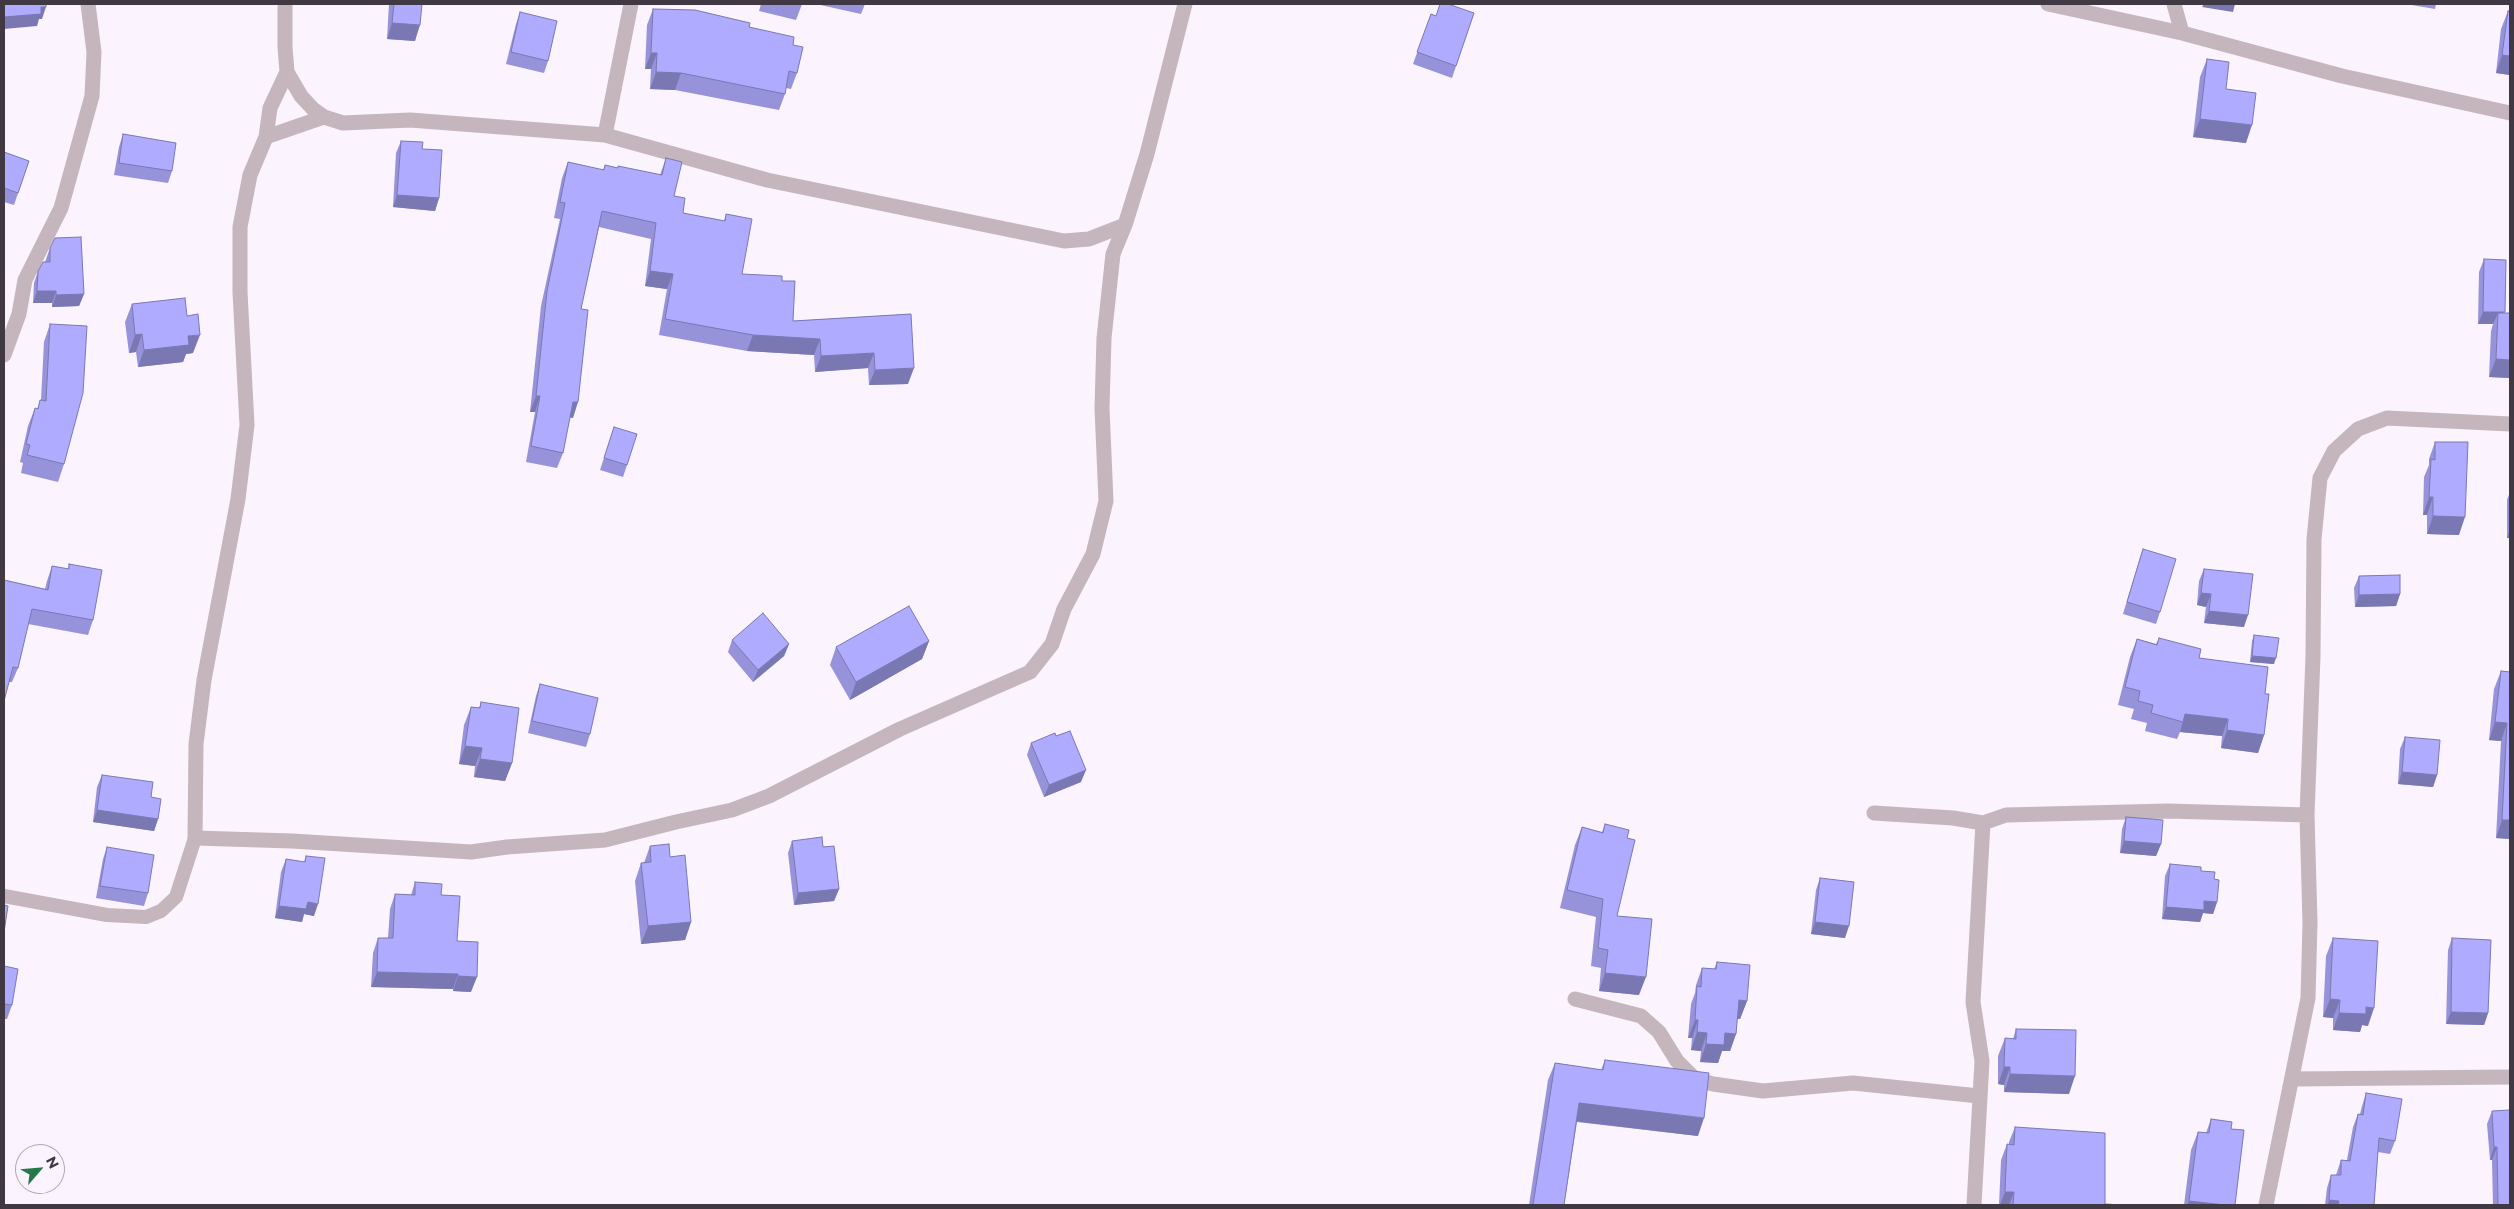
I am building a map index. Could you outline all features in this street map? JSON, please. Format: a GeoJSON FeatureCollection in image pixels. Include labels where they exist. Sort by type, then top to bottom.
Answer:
{"type":"FeatureCollection","features":[{"type":"Feature","properties":{"kind":"street"},"geometry":{"type":"LineString","coordinates":[[4,356],[19,314],[25,280],[61,208],[92,96],[94,52],[88,4]]}},
{"type":"Feature","properties":{"kind":"street"},"geometry":{"type":"LineString","coordinates":[[284,4],[284,47],[287,72],[301,96],[324,117],[343,123],[410,120],[605,136],[766,180],[1064,241],[1089,239],[1125,225]]}},
{"type":"Feature","properties":{"kind":"street"},"geometry":{"type":"LineString","coordinates":[[605,136],[631,4]]}},
{"type":"Feature","properties":{"kind":"street"},"geometry":{"type":"LineString","coordinates":[[287,72],[270,108],[266,137],[250,175],[240,227],[240,292],[247,425],[238,499],[204,680],[196,744],[195,838],[292,841],[470,852],[507,847],[605,840],[732,810],[769,796],[900,729],[1030,672],[1052,644],[1064,609],[1093,554],[1106,501],[1102,408],[1104,338],[1113,254],[1125,225],[1147,154],[1186,4]]}},
{"type":"Feature","properties":{"kind":"street"},"geometry":{"type":"LineString","coordinates":[[2048,4],[2182,33],[2342,76],[2510,113]]}},
{"type":"Feature","properties":{"kind":"street"},"geometry":{"type":"LineString","coordinates":[[2174,4],[2182,33]]}},
{"type":"Feature","properties":{"kind":"street"},"geometry":{"type":"LineString","coordinates":[[266,137],[324,117]]}},
{"type":"Feature","properties":{"kind":"street"},"geometry":{"type":"LineString","coordinates":[[2266,1205],[2308,998],[2310,923],[2307,815],[2314,656],[2314,539],[2320,478],[2334,451],[2358,429],[2387,418],[2510,424]]}},
{"type":"Feature","properties":{"kind":"street"},"geometry":{"type":"LineString","coordinates":[[1874,813],[1953,818],[1983,823],[2006,815],[2016,814],[2168,811],[2307,815]]}},
{"type":"Feature","properties":{"kind":"street"},"geometry":{"type":"LineString","coordinates":[[1974,1205],[1982,1060],[1973,1002],[1983,823]]}},
{"type":"Feature","properties":{"kind":"street"},"geometry":{"type":"LineString","coordinates":[[1575,999],[1641,1016],[1659,1032],[1677,1061],[1695,1079],[1713,1084],[1763,1091],[1854,1082],[1979,1096]]}},
{"type":"Feature","properties":{"kind":"street"},"geometry":{"type":"LineString","coordinates":[[2293,1079],[2510,1077]]}},
{"type":"Feature","properties":{"kind":"lane"},"geometry":{"type":"LineString","coordinates":[[4,896],[107,916],[146,917],[161,911],[176,897],[195,838]]}},
{"type":"Feature","properties":{"kind":"building"},"geometry":{"type":"Polygon","coordinates":[[[4,4],[46,4],[46,7],[41,7],[41,14],[4,17],[4,4]]]}},
{"type":"Feature","properties":{"kind":"building"},"geometry":{"type":"Polygon","coordinates":[[[394,4],[422,4],[420,25],[392,23],[394,4]]]}},
{"type":"Feature","properties":{"kind":"building"},"geometry":{"type":"Polygon","coordinates":[[[1440,4],[1448,4],[1474,13],[1456,66],[1417,52],[1431,14],[1436,16],[1440,4]]]}},
{"type":"Feature","properties":{"kind":"building"},"geometry":{"type":"Polygon","coordinates":[[[653,9],[695,10],[750,23],[749,27],[794,37],[793,45],[803,47],[797,73],[789,71],[785,94],[681,73],[656,72],[657,53],[651,53],[653,9]]]}},
{"type":"Feature","properties":{"kind":"building"},"geometry":{"type":"Polygon","coordinates":[[[2508,11],[2510,11],[2510,56],[2502,55],[2508,11]]]}},
{"type":"Feature","properties":{"kind":"building"},"geometry":{"type":"Polygon","coordinates":[[[520,12],[557,21],[548,61],[511,52],[520,12]]]}},
{"type":"Feature","properties":{"kind":"building"},"geometry":{"type":"Polygon","coordinates":[[[2207,59],[2229,62],[2226,89],[2256,93],[2252,125],[2200,119],[2207,59]]]}},
{"type":"Feature","properties":{"kind":"building"},"geometry":{"type":"Polygon","coordinates":[[[123,134],[176,143],[172,171],[119,163],[123,134]]]}},
{"type":"Feature","properties":{"kind":"building"},"geometry":{"type":"Polygon","coordinates":[[[401,141],[423,142],[422,149],[442,150],[439,198],[397,195],[401,141]]]}},
{"type":"Feature","properties":{"kind":"building"},"geometry":{"type":"Polygon","coordinates":[[[4,152],[29,161],[18,193],[4,188],[4,152]]]}},
{"type":"Feature","properties":{"kind":"building"},"geometry":{"type":"Polygon","coordinates":[[[666,158],[682,162],[674,196],[685,198],[683,213],[725,221],[726,214],[752,219],[742,274],[782,276],[782,281],[795,281],[793,321],[911,314],[914,368],[875,370],[874,353],[821,356],[820,339],[753,335],[665,319],[673,274],[650,271],[656,223],[602,211],[581,309],[588,310],[578,402],[573,402],[563,453],[531,446],[540,396],[536,396],[547,291],[565,203],[560,202],[568,162],[604,170],[605,165],[618,168],[618,166],[662,175],[666,158]]]}},
{"type":"Feature","properties":{"kind":"building"},"geometry":{"type":"Polygon","coordinates":[[[81,237],[84,294],[56,295],[56,291],[37,291],[38,271],[43,262],[50,262],[50,248],[55,238],[81,237]]]}},
{"type":"Feature","properties":{"kind":"building"},"geometry":{"type":"Polygon","coordinates":[[[2484,259],[2506,260],[2505,312],[2483,312],[2484,259]]]}},
{"type":"Feature","properties":{"kind":"building"},"geometry":{"type":"Polygon","coordinates":[[[185,298],[187,316],[198,314],[200,335],[188,336],[189,345],[144,350],[142,334],[135,335],[132,304],[185,298]]]}},
{"type":"Feature","properties":{"kind":"building"},"geometry":{"type":"Polygon","coordinates":[[[2498,313],[2510,313],[2510,360],[2496,359],[2498,313]]]}},
{"type":"Feature","properties":{"kind":"building"},"geometry":{"type":"Polygon","coordinates":[[[50,324],[87,326],[83,393],[64,464],[27,455],[30,445],[26,444],[35,408],[38,409],[40,400],[46,401],[50,324]]]}},
{"type":"Feature","properties":{"kind":"building"},"geometry":{"type":"Polygon","coordinates":[[[614,427],[637,434],[627,465],[604,458],[614,427]]]}},
{"type":"Feature","properties":{"kind":"building"},"geometry":{"type":"Polygon","coordinates":[[[2435,442],[2468,442],[2465,517],[2433,516],[2433,497],[2429,497],[2431,459],[2435,460],[2435,442]]]}},
{"type":"Feature","properties":{"kind":"building"},"geometry":{"type":"Polygon","coordinates":[[[2143,549],[2176,559],[2160,612],[2127,602],[2143,549]]]}},
{"type":"Feature","properties":{"kind":"building"},"geometry":{"type":"Polygon","coordinates":[[[69,564],[102,570],[93,620],[32,609],[18,668],[13,667],[4,701],[4,580],[48,590],[52,566],[69,569],[69,564]]]}},
{"type":"Feature","properties":{"kind":"building"},"geometry":{"type":"Polygon","coordinates":[[[2204,569],[2253,574],[2248,615],[2209,611],[2211,594],[2201,593],[2204,569]]]}},
{"type":"Feature","properties":{"kind":"building"},"geometry":{"type":"Polygon","coordinates":[[[2400,575],[2400,594],[2359,595],[2359,576],[2400,575]]]}},
{"type":"Feature","properties":{"kind":"building"},"geometry":{"type":"Polygon","coordinates":[[[909,606],[929,641],[856,682],[836,647],[909,606]]]}},
{"type":"Feature","properties":{"kind":"building"},"geometry":{"type":"Polygon","coordinates":[[[763,613],[789,644],[758,670],[732,640],[763,613]]]}},
{"type":"Feature","properties":{"kind":"building"},"geometry":{"type":"Polygon","coordinates":[[[2254,635],[2279,638],[2276,658],[2252,656],[2254,635]]]}},
{"type":"Feature","properties":{"kind":"building"},"geometry":{"type":"Polygon","coordinates":[[[2159,638],[2201,649],[2199,658],[2268,667],[2265,694],[2269,694],[2264,735],[2227,730],[2228,719],[2185,714],[2183,722],[2151,713],[2153,705],[2138,701],[2140,691],[2125,687],[2137,639],[2157,645],[2159,638]]]}},
{"type":"Feature","properties":{"kind":"building"},"geometry":{"type":"Polygon","coordinates":[[[2501,671],[2510,672],[2510,820],[2502,820],[2507,723],[2495,722],[2501,671]]]}},
{"type":"Feature","properties":{"kind":"building"},"geometry":{"type":"Polygon","coordinates":[[[540,684],[598,698],[590,734],[532,721],[540,684]]]}},
{"type":"Feature","properties":{"kind":"building"},"geometry":{"type":"Polygon","coordinates":[[[481,702],[519,708],[512,763],[480,759],[482,748],[465,746],[471,707],[480,708],[481,702]]]}},
{"type":"Feature","properties":{"kind":"building"},"geometry":{"type":"Polygon","coordinates":[[[1070,731],[1086,770],[1049,785],[1031,743],[1055,733],[1056,736],[1070,731]]]}},
{"type":"Feature","properties":{"kind":"building"},"geometry":{"type":"Polygon","coordinates":[[[2405,737],[2440,740],[2437,775],[2402,772],[2405,737]]]}},
{"type":"Feature","properties":{"kind":"building"},"geometry":{"type":"Polygon","coordinates":[[[102,775],[153,782],[151,797],[161,799],[158,819],[97,810],[102,775]]]}},
{"type":"Feature","properties":{"kind":"building"},"geometry":{"type":"Polygon","coordinates":[[[2126,817],[2163,820],[2161,844],[2124,841],[2126,817]]]}},
{"type":"Feature","properties":{"kind":"building"},"geometry":{"type":"Polygon","coordinates":[[[1605,824],[1629,830],[1627,838],[1635,840],[1617,916],[1652,919],[1646,977],[1605,973],[1608,950],[1598,948],[1603,899],[1567,890],[1582,827],[1603,833],[1605,824]]]}},
{"type":"Feature","properties":{"kind":"building"},"geometry":{"type":"Polygon","coordinates":[[[822,837],[823,847],[834,846],[839,889],[798,893],[792,841],[822,837]]]}},
{"type":"Feature","properties":{"kind":"building"},"geometry":{"type":"Polygon","coordinates":[[[669,844],[670,857],[685,855],[691,922],[648,926],[641,863],[651,862],[650,846],[669,844]]]}},
{"type":"Feature","properties":{"kind":"building"},"geometry":{"type":"Polygon","coordinates":[[[107,847],[154,855],[148,893],[100,886],[107,847]]]}},
{"type":"Feature","properties":{"kind":"building"},"geometry":{"type":"Polygon","coordinates":[[[306,856],[325,858],[318,904],[308,902],[306,909],[279,906],[286,859],[305,862],[306,856]]]}},
{"type":"Feature","properties":{"kind":"building"},"geometry":{"type":"Polygon","coordinates":[[[2170,864],[2201,867],[2201,871],[2215,872],[2214,879],[2219,880],[2217,902],[2204,901],[2204,910],[2166,907],[2170,864]]]}},
{"type":"Feature","properties":{"kind":"building"},"geometry":{"type":"Polygon","coordinates":[[[1820,878],[1854,882],[1849,926],[1815,922],[1820,878]]]}},
{"type":"Feature","properties":{"kind":"building"},"geometry":{"type":"Polygon","coordinates":[[[415,882],[442,884],[441,895],[460,896],[457,941],[478,942],[477,977],[458,976],[458,974],[377,972],[378,938],[393,938],[395,894],[415,895],[415,882]]]}},
{"type":"Feature","properties":{"kind":"building"},"geometry":{"type":"Polygon","coordinates":[[[4,905],[8,906],[4,932],[4,905]]]}},
{"type":"Feature","properties":{"kind":"building"},"geometry":{"type":"Polygon","coordinates":[[[2333,938],[2378,941],[2374,1008],[2366,1007],[2366,1014],[2339,1013],[2340,1000],[2330,999],[2333,938]]]}},
{"type":"Feature","properties":{"kind":"building"},"geometry":{"type":"Polygon","coordinates":[[[2452,938],[2491,940],[2488,1013],[2451,1012],[2452,938]]]}},
{"type":"Feature","properties":{"kind":"building"},"geometry":{"type":"Polygon","coordinates":[[[1717,962],[1750,965],[1747,1001],[1739,1000],[1736,1034],[1725,1033],[1724,1045],[1706,1044],[1707,1033],[1697,1032],[1698,1020],[1695,1020],[1697,986],[1701,987],[1702,968],[1716,969],[1717,962]]]}},
{"type":"Feature","properties":{"kind":"building"},"geometry":{"type":"Polygon","coordinates":[[[4,966],[18,969],[12,1005],[4,1004],[4,966]]]}},
{"type":"Feature","properties":{"kind":"building"},"geometry":{"type":"Polygon","coordinates":[[[2016,1029],[2076,1030],[2075,1076],[2010,1074],[2010,1067],[2004,1067],[2005,1038],[2016,1039],[2016,1029]]]}},
{"type":"Feature","properties":{"kind":"building"},"geometry":{"type":"Polygon","coordinates":[[[1605,1060],[1709,1073],[1704,1118],[1579,1103],[1564,1205],[1533,1205],[1555,1063],[1603,1070],[1605,1060]]]}},
{"type":"Feature","properties":{"kind":"building"},"geometry":{"type":"Polygon","coordinates":[[[2366,1093],[2402,1099],[2395,1141],[2379,1138],[2374,1205],[2338,1205],[2339,1201],[2329,1200],[2331,1175],[2341,1175],[2341,1160],[2350,1161],[2358,1114],[2363,1115],[2366,1093]]]}},
{"type":"Feature","properties":{"kind":"building"},"geometry":{"type":"Polygon","coordinates":[[[2510,1110],[2510,1205],[2498,1205],[2497,1147],[2494,1147],[2492,1111],[2510,1110]]]}},
{"type":"Feature","properties":{"kind":"building"},"geometry":{"type":"Polygon","coordinates":[[[2211,1119],[2232,1122],[2231,1129],[2244,1130],[2235,1205],[2189,1201],[2198,1132],[2209,1133],[2211,1119]]]}},
{"type":"Feature","properties":{"kind":"building"},"geometry":{"type":"Polygon","coordinates":[[[2015,1127],[2105,1133],[2105,1204],[2123,1205],[2013,1205],[2014,1192],[2005,1192],[2007,1144],[2014,1145],[2015,1127]]]}}]}
